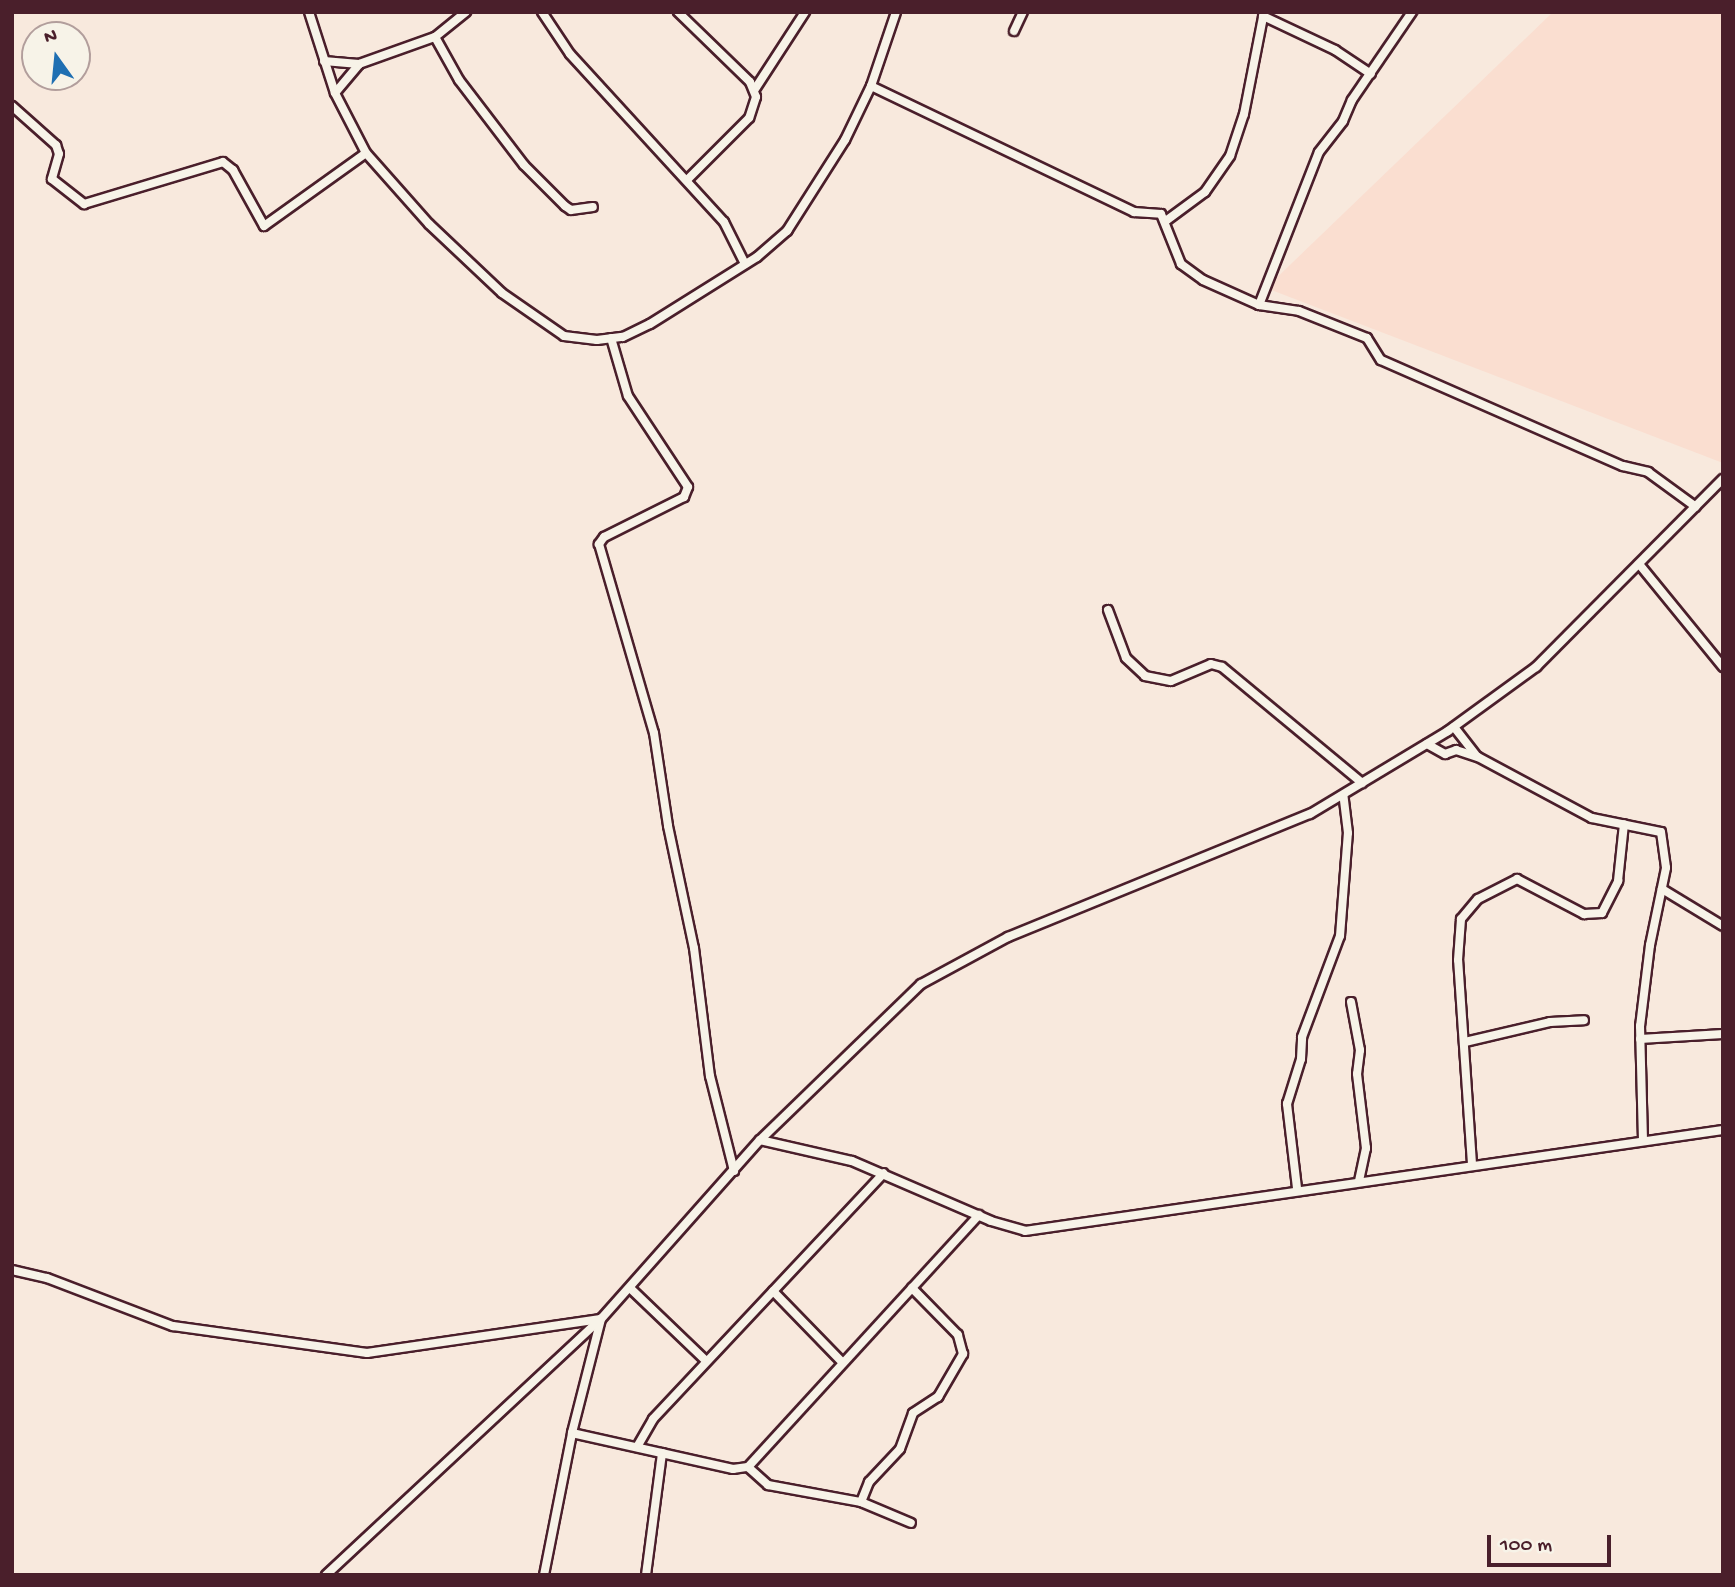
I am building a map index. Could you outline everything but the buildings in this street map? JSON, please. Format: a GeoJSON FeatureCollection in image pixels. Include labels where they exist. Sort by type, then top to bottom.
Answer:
{"type":"FeatureCollection","features":[{"type":"Feature","properties":{"kind":"street"},"geometry":{"type":"LineString","coordinates":[[309,12],[335,93],[366,153],[429,224],[535,318],[564,336],[611,338],[650,324],[745,264],[787,231],[809,202],[871,86],[896,12]]}},
{"type":"Feature","properties":{"kind":"street"},"geometry":{"type":"LineString","coordinates":[[324,61],[359,64],[435,37],[466,12]]}},
{"type":"Feature","properties":{"kind":"street"},"geometry":{"type":"LineString","coordinates":[[541,12],[570,54],[724,222],[745,264]]}},
{"type":"Feature","properties":{"kind":"street"},"geometry":{"type":"LineString","coordinates":[[678,12],[755,89]]}},
{"type":"Feature","properties":{"kind":"street"},"geometry":{"type":"LineString","coordinates":[[687,180],[749,118],[756,104],[755,89],[805,12]]}},
{"type":"Feature","properties":{"kind":"street"},"geometry":{"type":"LineString","coordinates":[[1014,31],[1023,12]]}},
{"type":"Feature","properties":{"kind":"street"},"geometry":{"type":"LineString","coordinates":[[1259,305],[1319,152],[1343,121],[1412,12]]}},
{"type":"Feature","properties":{"kind":"street"},"geometry":{"type":"LineString","coordinates":[[1167,220],[1205,192],[1230,156],[1244,114],[1264,14],[1335,50],[1371,74]]}},
{"type":"Feature","properties":{"kind":"street"},"geometry":{"type":"LineString","coordinates":[[435,37],[459,80],[524,165],[571,210],[593,207]]}},
{"type":"Feature","properties":{"kind":"street"},"geometry":{"type":"LineString","coordinates":[[335,93],[359,64]]}},
{"type":"Feature","properties":{"kind":"street"},"geometry":{"type":"LineString","coordinates":[[871,86],[1134,212],[1155,212],[1167,220],[1185,269],[1259,305],[1299,311],[1367,338],[1389,364],[1623,466],[1648,472],[1696,507]]}},
{"type":"Feature","properties":{"kind":"street"},"geometry":{"type":"LineString","coordinates":[[12,106],[56,145],[54,183],[84,204],[223,162],[233,170],[264,226],[366,153]]}},
{"type":"Feature","properties":{"kind":"street"},"geometry":{"type":"LineString","coordinates":[[611,338],[628,396],[688,487],[684,497],[604,537],[599,544],[654,733],[668,826],[694,948],[710,1076],[734,1171]]}},
{"type":"Feature","properties":{"kind":"street"},"geometry":{"type":"LineString","coordinates":[[326,1575],[601,1319],[760,1140],[896,1005],[950,966],[1008,937],[1251,841],[1343,795],[1454,727],[1536,667],[1723,479]]}},
{"type":"Feature","properties":{"kind":"street"},"geometry":{"type":"LineString","coordinates":[[1639,564],[1723,667]]}},
{"type":"Feature","properties":{"kind":"street"},"geometry":{"type":"LineString","coordinates":[[1108,610],[1126,657],[1145,676],[1171,681],[1211,664],[1222,667],[1362,783]]}},
{"type":"Feature","properties":{"kind":"street"},"geometry":{"type":"LineString","coordinates":[[1454,727],[1478,757]]}},
{"type":"Feature","properties":{"kind":"street"},"geometry":{"type":"LineString","coordinates":[[1427,744],[1445,754],[1456,750],[1478,757],[1592,818],[1661,832],[1667,853],[1650,945],[1640,1039],[1643,1140]]}},
{"type":"Feature","properties":{"kind":"street"},"geometry":{"type":"LineString","coordinates":[[1297,1188],[1287,1104],[1296,1080],[1305,1028],[1340,936],[1348,833],[1343,795]]}},
{"type":"Feature","properties":{"kind":"street"},"geometry":{"type":"LineString","coordinates":[[1472,1164],[1457,936],[1470,905],[1517,879],[1584,914],[1602,913],[1618,881],[1624,824]]}},
{"type":"Feature","properties":{"kind":"street"},"geometry":{"type":"LineString","coordinates":[[1662,889],[1723,926]]}},
{"type":"Feature","properties":{"kind":"street"},"geometry":{"type":"LineString","coordinates":[[1351,1002],[1360,1050],[1357,1074],[1366,1148],[1359,1181]]}},
{"type":"Feature","properties":{"kind":"street"},"geometry":{"type":"LineString","coordinates":[[1465,1042],[1559,1021],[1584,1020]]}},
{"type":"Feature","properties":{"kind":"street"},"geometry":{"type":"LineString","coordinates":[[1640,1039],[1723,1034]]}},
{"type":"Feature","properties":{"kind":"street"},"geometry":{"type":"LineString","coordinates":[[760,1140],[827,1154],[884,1173],[979,1215],[1025,1231],[1297,1188],[1723,1130]]}},
{"type":"Feature","properties":{"kind":"street"},"geometry":{"type":"LineString","coordinates":[[637,1447],[653,1419],[884,1173]]}},
{"type":"Feature","properties":{"kind":"street"},"geometry":{"type":"LineString","coordinates":[[572,1433],[733,1469],[748,1467],[979,1215]]}},
{"type":"Feature","properties":{"kind":"street"},"geometry":{"type":"LineString","coordinates":[[12,1270],[47,1278],[173,1326],[367,1353],[601,1319]]}},
{"type":"Feature","properties":{"kind":"street"},"geometry":{"type":"LineString","coordinates":[[630,1288],[706,1361]]}},
{"type":"Feature","properties":{"kind":"street"},"geometry":{"type":"LineString","coordinates":[[860,1502],[869,1482],[900,1449],[913,1413],[938,1397],[963,1354],[958,1335],[912,1288]]}},
{"type":"Feature","properties":{"kind":"street"},"geometry":{"type":"LineString","coordinates":[[773,1291],[843,1363]]}},
{"type":"Feature","properties":{"kind":"street"},"geometry":{"type":"LineString","coordinates":[[544,1575],[572,1433],[601,1319]]}},
{"type":"Feature","properties":{"kind":"street"},"geometry":{"type":"LineString","coordinates":[[646,1575],[662,1453]]}},
{"type":"Feature","properties":{"kind":"street"},"geometry":{"type":"LineString","coordinates":[[748,1467],[768,1485],[860,1502],[911,1523]]}},
{"type":"Feature","properties":{"kind":"shaded area"},"geometry":{"type":"Polygon","coordinates":[[[1553,12],[1723,12],[1723,463],[1266,288],[1553,12]]]}}]}
